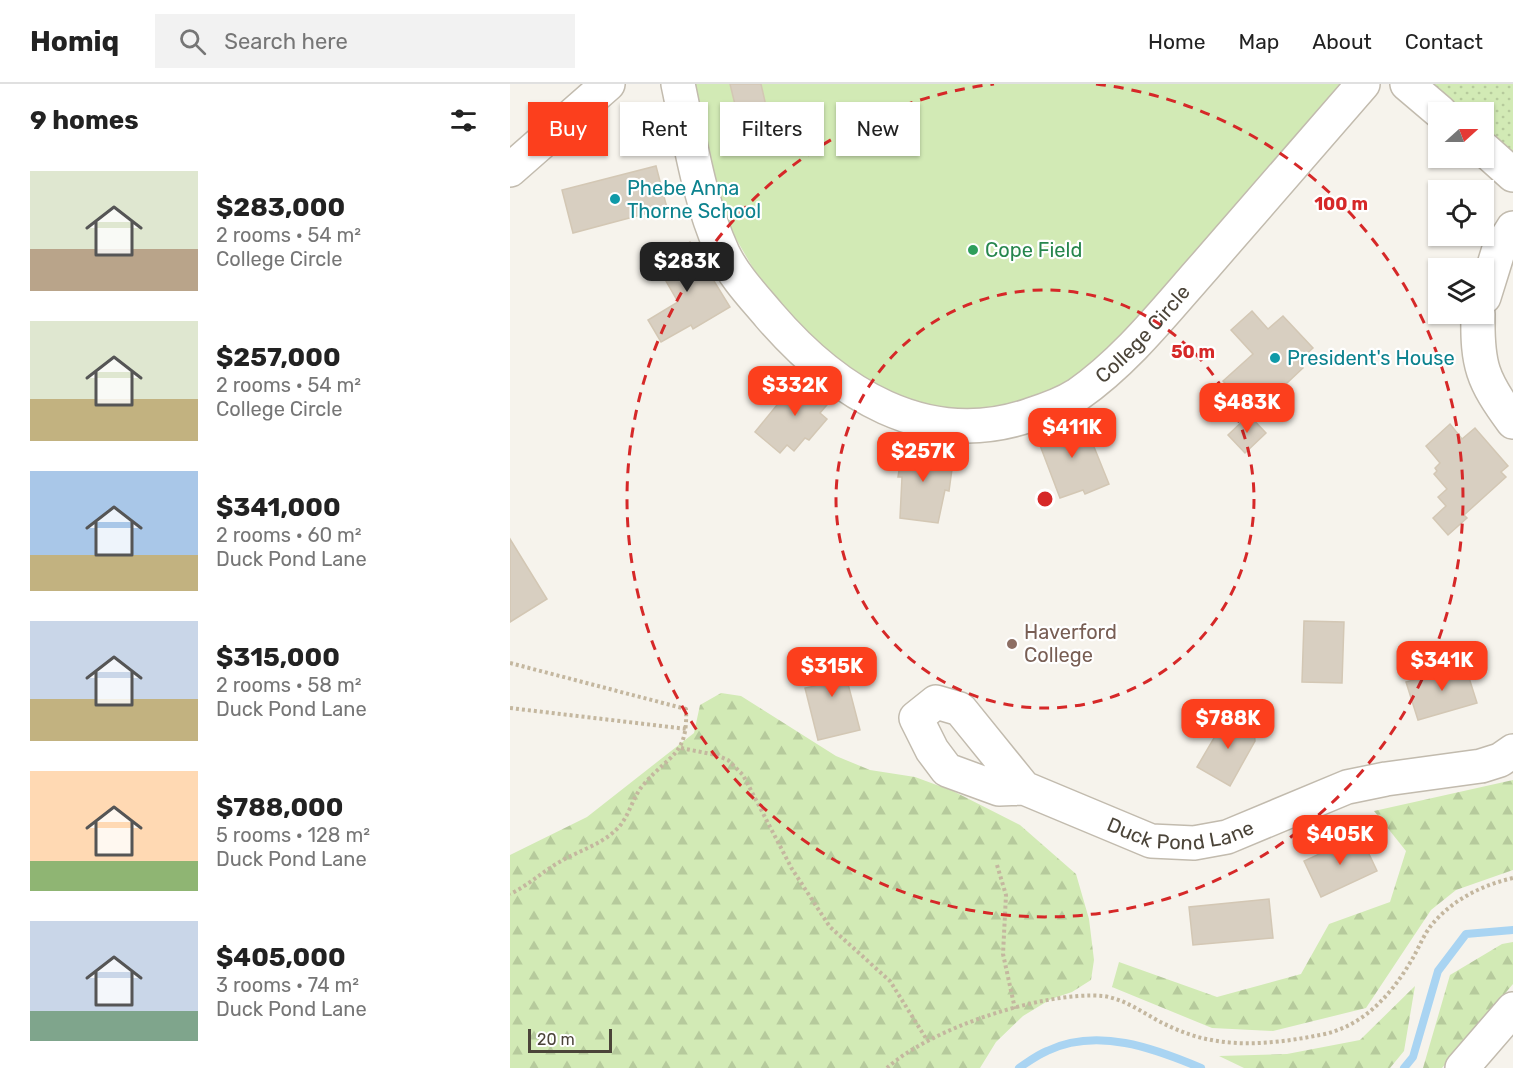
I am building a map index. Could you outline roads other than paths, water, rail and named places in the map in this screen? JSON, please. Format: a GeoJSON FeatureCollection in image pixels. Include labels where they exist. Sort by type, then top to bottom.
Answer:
{"type":"FeatureCollection","features":[{"type":"Feature","properties":{"kind":"street"},"geometry":{"type":"LineString","coordinates":[[510,170],[608,84]]}},
{"type":"Feature","properties":{"kind":"street","name":"College Circle"},"geometry":{"type":"LineString","coordinates":[[678,84],[709,216],[724,254],[742,283],[798,348],[830,375],[880,407],[942,426],[981,426],[1019,419],[1051,408],[1075,396],[1103,375],[1160,317],[1363,84]]}},
{"type":"Feature","properties":{"kind":"street"},"geometry":{"type":"LineString","coordinates":[[1407,84],[1428,102]]}},
{"type":"Feature","properties":{"kind":"street"},"geometry":{"type":"LineString","coordinates":[[1494,158],[1513,174]]}},
{"type":"Feature","properties":{"kind":"street"},"geometry":{"type":"LineString","coordinates":[[1494,265],[1498,252],[1513,228]]}},
{"type":"Feature","properties":{"kind":"street"},"geometry":{"type":"LineString","coordinates":[[1478,324],[1477,353],[1491,392],[1513,422]]}},
{"type":"Feature","properties":{"kind":"street","name":"Duck Pond Lane"},"geometry":{"type":"LineString","coordinates":[[1024,788],[1151,841],[1194,843],[1227,837],[1347,787],[1481,765],[1500,760],[1513,751]]}},
{"type":"Feature","properties":{"kind":"street"},"geometry":{"type":"LineString","coordinates":[[1462,1068],[1513,1009]]}},
{"type":"Feature","properties":{"kind":"waterway"},"geometry":{"type":"LineString","coordinates":[[1404,1068],[1413,1057],[1438,971],[1466,934],[1513,930]]}},
{"type":"Feature","properties":{"kind":"waterway"},"geometry":{"type":"LineString","coordinates":[[1019,1068],[1043,1053],[1066,1044],[1086,1041],[1125,1043],[1201,1068]]}},
{"type":"Feature","properties":{"kind":"place","name":"Phebe Anna Thorne School"},"geometry":{"type":"Point","coordinates":[615,199]}},
{"type":"Feature","properties":{"kind":"place","name":"Cope Field"},"geometry":{"type":"Point","coordinates":[973,250]}},
{"type":"Feature","properties":{"kind":"place","name":"President's House"},"geometry":{"type":"Point","coordinates":[1275,358]}},
{"type":"Feature","properties":{"kind":"place","name":"Haverford College"},"geometry":{"type":"Point","coordinates":[1012,644]}}]}
